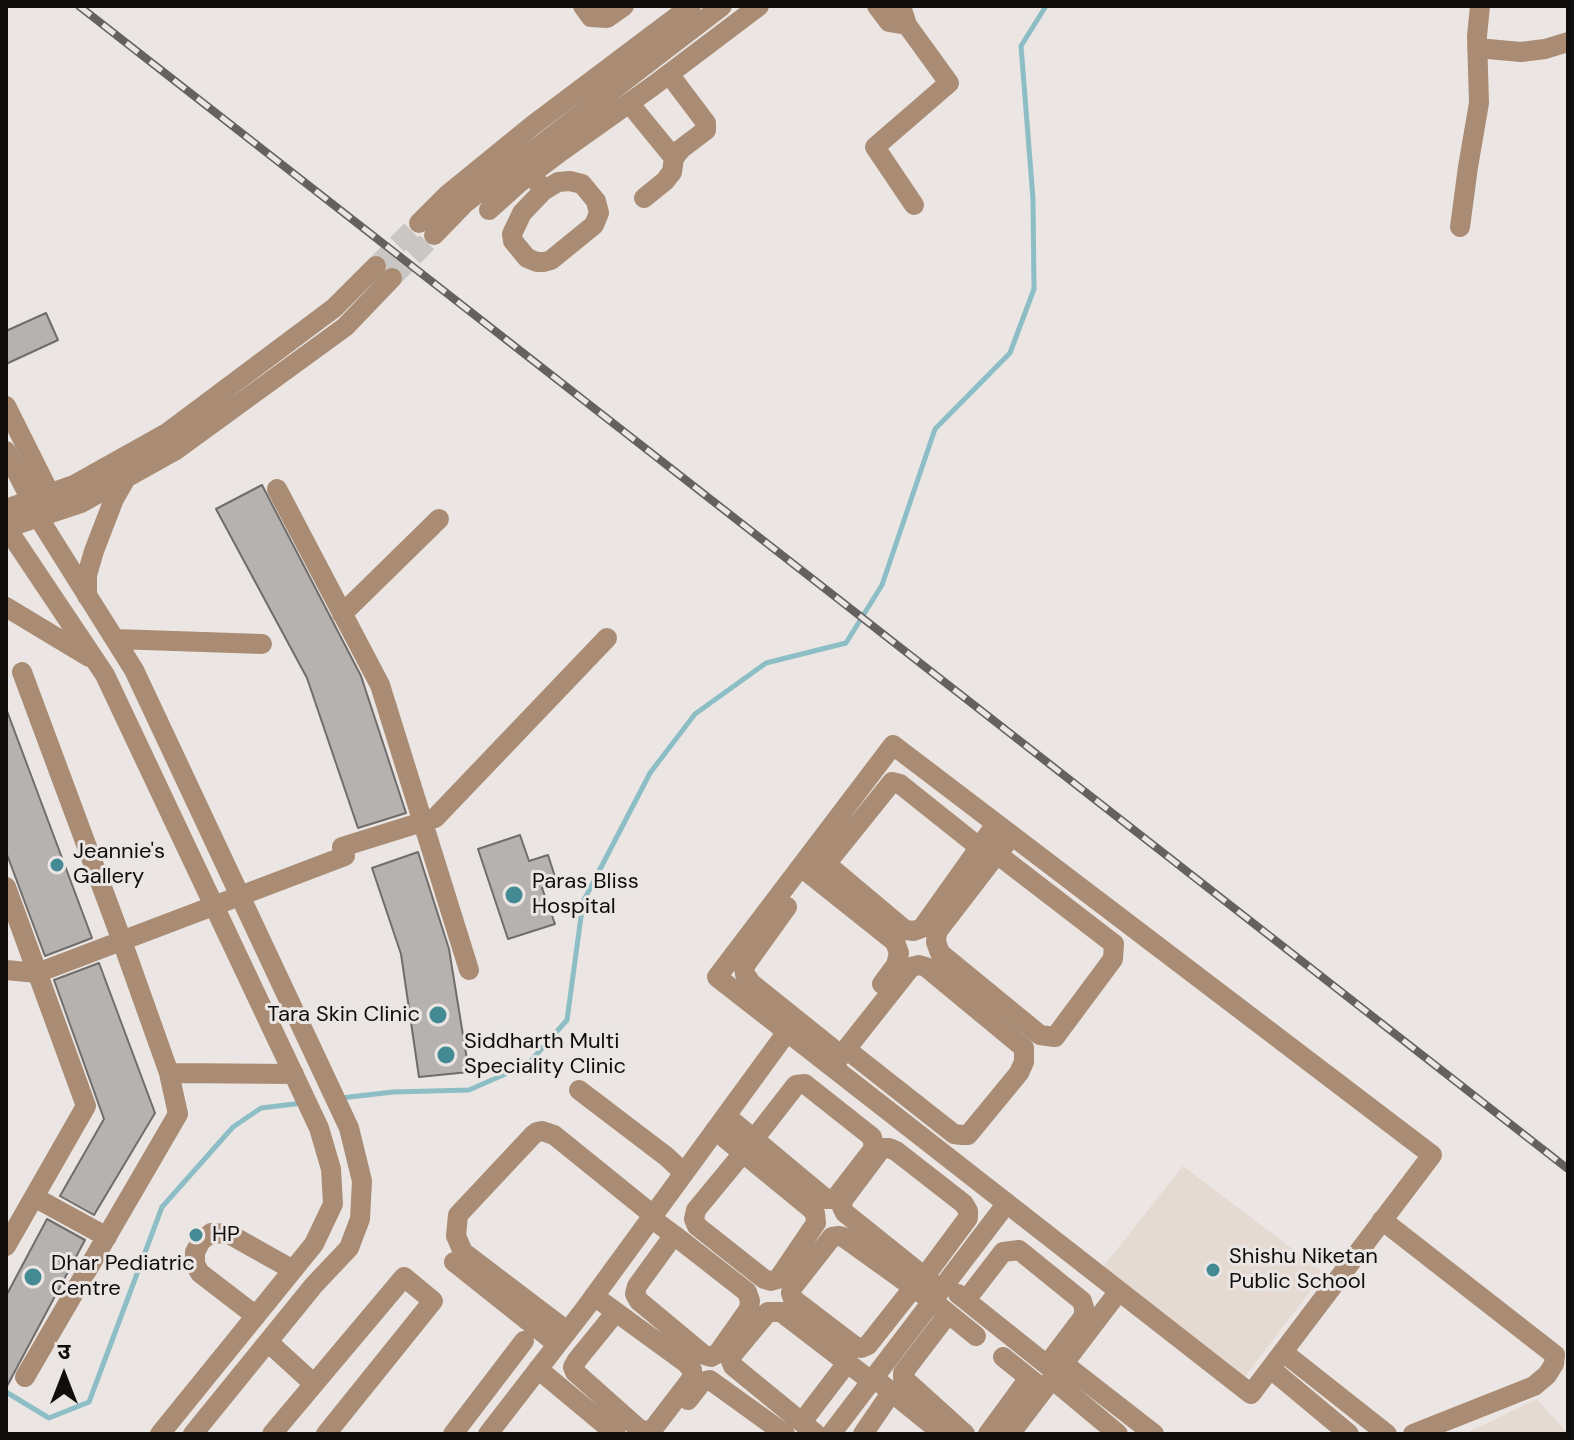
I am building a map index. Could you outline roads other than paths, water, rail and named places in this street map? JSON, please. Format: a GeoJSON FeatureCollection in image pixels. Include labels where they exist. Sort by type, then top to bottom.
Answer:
{"type":"FeatureCollection","features":[{"type":"Feature","properties":{"kind":"street"},"geometry":{"type":"LineString","coordinates":[[583,6],[591,17],[607,18],[624,6]]}},
{"type":"Feature","properties":{"kind":"street"},"geometry":{"type":"LineString","coordinates":[[691,6],[447,195],[426,229],[465,203],[722,6]]}},
{"type":"Feature","properties":{"kind":"street"},"geometry":{"type":"LineString","coordinates":[[489,210],[538,182],[629,103],[759,6]]}},
{"type":"Feature","properties":{"kind":"street"},"geometry":{"type":"LineString","coordinates":[[877,6],[889,22],[904,15],[949,83],[875,147],[914,205]]}},
{"type":"Feature","properties":{"kind":"street"},"geometry":{"type":"LineString","coordinates":[[1460,227],[1479,103],[1477,48],[1480,6]]}},
{"type":"Feature","properties":{"kind":"street"},"geometry":{"type":"LineString","coordinates":[[1477,48],[1521,52],[1568,42]]}},
{"type":"Feature","properties":{"kind":"street"},"geometry":{"type":"LineString","coordinates":[[644,198],[672,172],[674,158],[681,149],[706,130],[706,123],[669,74]]}},
{"type":"Feature","properties":{"kind":"street"},"geometry":{"type":"LineString","coordinates":[[629,103],[674,158]]}},
{"type":"Feature","properties":{"kind":"street"},"geometry":{"type":"LineString","coordinates":[[570,181],[582,184],[596,201],[599,213],[594,225],[551,260],[544,262],[527,258],[513,241],[512,234],[538,182],[570,181]]}},
{"type":"Feature","properties":{"kind":"street"},"geometry":{"type":"LineString","coordinates":[[6,509],[37,503],[81,503],[176,450],[345,327],[384,272],[167,433],[37,503],[6,527],[105,675],[319,1128],[331,1169],[333,1204],[314,1244],[160,1434]]}},
{"type":"Feature","properties":{"kind":"street"},"geometry":{"type":"LineString","coordinates":[[6,406],[37,503]]}},
{"type":"Feature","properties":{"kind":"street"},"geometry":{"type":"LineString","coordinates":[[6,451],[87,596],[134,670],[345,1119],[362,1181],[360,1219],[349,1248],[314,1285],[193,1434]]}},
{"type":"Feature","properties":{"kind":"street"},"geometry":{"type":"LineString","coordinates":[[87,596],[87,575],[94,551],[114,499],[126,478]]}},
{"type":"Feature","properties":{"kind":"street"},"geometry":{"type":"LineString","coordinates":[[277,489],[380,685],[469,970]]}},
{"type":"Feature","properties":{"kind":"street"},"geometry":{"type":"LineString","coordinates":[[342,614],[439,519]]}},
{"type":"Feature","properties":{"kind":"street"},"geometry":{"type":"LineString","coordinates":[[6,607],[96,661]]}},
{"type":"Feature","properties":{"kind":"street"},"geometry":{"type":"LineString","coordinates":[[6,970],[37,973],[215,906],[343,851],[435,818],[607,638]]}},
{"type":"Feature","properties":{"kind":"street"},"geometry":{"type":"LineString","coordinates":[[115,639],[262,644]]}},
{"type":"Feature","properties":{"kind":"street"},"geometry":{"type":"LineString","coordinates":[[22,672],[169,1073],[178,1114],[25,1377]]}},
{"type":"Feature","properties":{"kind":"street"},"geometry":{"type":"LineString","coordinates":[[893,745],[1004,830],[1432,1155],[1251,1394],[1007,1203],[833,1056],[751,983],[745,974],[744,967],[893,745]]}},
{"type":"Feature","properties":{"kind":"street"},"geometry":{"type":"LineString","coordinates":[[833,1056],[911,967],[919,965],[926,967],[1024,1048],[1024,1062],[1019,1073],[968,1135],[954,1134],[833,1056],[787,1032],[717,977],[812,864],[892,782],[900,784],[1114,944],[1113,959],[1055,1037],[1040,1035],[940,953],[936,942],[937,932],[988,851]]}},
{"type":"Feature","properties":{"kind":"street"},"geometry":{"type":"LineString","coordinates":[[812,864],[905,930],[914,931],[922,928],[1004,830]]}},
{"type":"Feature","properties":{"kind":"street"},"geometry":{"type":"LineString","coordinates":[[812,864],[895,942],[899,953],[896,965],[833,1056]]}},
{"type":"Feature","properties":{"kind":"street"},"geometry":{"type":"LineString","coordinates":[[6,887],[86,1106],[6,1246]]}},
{"type":"Feature","properties":{"kind":"street"},"geometry":{"type":"LineString","coordinates":[[488,1434],[594,1296],[787,1032]]}},
{"type":"Feature","properties":{"kind":"street"},"geometry":{"type":"LineString","coordinates":[[169,1073],[296,1079]]}},
{"type":"Feature","properties":{"kind":"street"},"geometry":{"type":"LineString","coordinates":[[721,1123],[748,1146],[815,1213],[816,1223],[778,1279],[771,1281],[764,1279],[697,1226],[694,1219],[696,1210],[748,1146],[796,1085],[805,1084],[872,1137],[874,1142],[874,1148],[832,1199],[826,1199],[748,1146]]}},
{"type":"Feature","properties":{"kind":"street"},"geometry":{"type":"LineString","coordinates":[[579,1090],[684,1173]]}},
{"type":"Feature","properties":{"kind":"street"},"geometry":{"type":"LineString","coordinates":[[562,1338],[463,1252],[456,1236],[458,1215],[533,1135],[542,1131],[554,1135],[747,1292],[749,1309],[718,1353],[711,1357],[704,1355],[639,1301],[635,1294],[637,1286],[674,1235]]}},
{"type":"Feature","properties":{"kind":"street"},"geometry":{"type":"LineString","coordinates":[[919,1282],[842,1207],[843,1200],[882,1148],[896,1151],[964,1204],[968,1218],[919,1282],[868,1345],[856,1347],[793,1299],[792,1288],[832,1237],[839,1236],[919,1282],[941,1297],[976,1336]]}},
{"type":"Feature","properties":{"kind":"street"},"geometry":{"type":"LineString","coordinates":[[34,1197],[107,1237]]}},
{"type":"Feature","properties":{"kind":"street"},"geometry":{"type":"LineString","coordinates":[[831,1434],[941,1297],[1007,1203]]}},
{"type":"Feature","properties":{"kind":"street"},"geometry":{"type":"LineString","coordinates":[[1382,1220],[1555,1355],[1554,1364],[1547,1375],[1534,1386],[1413,1434]]}},
{"type":"Feature","properties":{"kind":"street"},"geometry":{"type":"LineString","coordinates":[[256,1316],[200,1273],[195,1264],[195,1252],[201,1241],[211,1233],[229,1234],[293,1270]]}},
{"type":"Feature","properties":{"kind":"street"},"geometry":{"type":"LineString","coordinates":[[966,1300],[1003,1252],[1019,1250],[1082,1301],[1084,1316],[1010,1434]]}},
{"type":"Feature","properties":{"kind":"street"},"geometry":{"type":"LineString","coordinates":[[454,1262],[562,1338]]}},
{"type":"Feature","properties":{"kind":"street"},"geometry":{"type":"LineString","coordinates":[[272,1434],[404,1277],[433,1301],[326,1434]]}},
{"type":"Feature","properties":{"kind":"street"},"geometry":{"type":"LineString","coordinates":[[988,1434],[1049,1375],[1119,1291]]}},
{"type":"Feature","properties":{"kind":"street"},"geometry":{"type":"LineString","coordinates":[[594,1296],[616,1312],[686,1363],[692,1370],[692,1378],[653,1429],[646,1431],[639,1429],[573,1367],[616,1312]]}},
{"type":"Feature","properties":{"kind":"street"},"geometry":{"type":"LineString","coordinates":[[941,1297],[966,1300],[1118,1434]]}},
{"type":"Feature","properties":{"kind":"street"},"geometry":{"type":"LineString","coordinates":[[941,1297],[903,1378],[965,1434]]}},
{"type":"Feature","properties":{"kind":"street"},"geometry":{"type":"LineString","coordinates":[[847,1363],[809,1428],[733,1366],[731,1361],[733,1354],[768,1312],[781,1312],[943,1434]]}},
{"type":"Feature","properties":{"kind":"street"},"geometry":{"type":"LineString","coordinates":[[453,1434],[524,1341]]}},
{"type":"Feature","properties":{"kind":"street"},"geometry":{"type":"LineString","coordinates":[[268,1342],[314,1384]]}},
{"type":"Feature","properties":{"kind":"street"},"geometry":{"type":"LineString","coordinates":[[1283,1352],[1387,1434]]}},
{"type":"Feature","properties":{"kind":"street"},"geometry":{"type":"LineString","coordinates":[[1003,1357],[1049,1375],[1154,1434]]}},
{"type":"Feature","properties":{"kind":"street"},"geometry":{"type":"LineString","coordinates":[[538,1369],[616,1434]]}},
{"type":"Feature","properties":{"kind":"street"},"geometry":{"type":"LineString","coordinates":[[1271,1369],[1349,1434]]}},
{"type":"Feature","properties":{"kind":"street"},"geometry":{"type":"LineString","coordinates":[[497,1376],[519,1393]]}},
{"type":"Feature","properties":{"kind":"street"},"geometry":{"type":"LineString","coordinates":[[661,1434],[707,1379],[785,1434]]}},
{"type":"Feature","properties":{"kind":"street"},"geometry":{"type":"LineString","coordinates":[[863,1434],[891,1393]]}},
{"type":"Feature","properties":{"kind":"waterway"},"geometry":{"type":"LineString","coordinates":[[341,1098],[393,1092],[469,1090],[528,1064],[567,1020],[583,902],[650,773],[695,714],[766,663],[846,643],[882,585],[935,429],[1010,353],[1034,289],[1033,199],[1021,46],[1046,6]]}},
{"type":"Feature","properties":{"kind":"waterway"},"geometry":{"type":"LineString","coordinates":[[6,1392],[49,1418],[89,1402],[162,1207],[233,1127],[261,1108],[303,1103]]}},
{"type":"Feature","properties":{"kind":"tunnel"},"geometry":{"type":"LineString","coordinates":[[376,266],[419,223]]}},
{"type":"Feature","properties":{"kind":"tunnel"},"geometry":{"type":"LineString","coordinates":[[392,278],[434,235]]}},
{"type":"Feature","properties":{"kind":"railway"},"geometry":{"type":"LineString","coordinates":[[79,6],[1568,1169]]}},
{"type":"Feature","properties":{"kind":"place","name":"Jeannie's Gallery"},"geometry":{"type":"Point","coordinates":[57,865]}},
{"type":"Feature","properties":{"kind":"place","name":"Paras Bliss Hospital"},"geometry":{"type":"Point","coordinates":[514,895]}},
{"type":"Feature","properties":{"kind":"place","name":"Tara Skin Clinic"},"geometry":{"type":"Point","coordinates":[438,1015]}},
{"type":"Feature","properties":{"kind":"place","name":"Siddharth Multi Speciality Clinic"},"geometry":{"type":"Point","coordinates":[446,1055]}},
{"type":"Feature","properties":{"kind":"place","name":"HP"},"geometry":{"type":"Point","coordinates":[196,1235]}},
{"type":"Feature","properties":{"kind":"place","name":"Shishu Niketan Public School"},"geometry":{"type":"Point","coordinates":[1213,1270]}},
{"type":"Feature","properties":{"kind":"place","name":"Dhar Pediatric Centre"},"geometry":{"type":"Point","coordinates":[33,1277]}}]}
